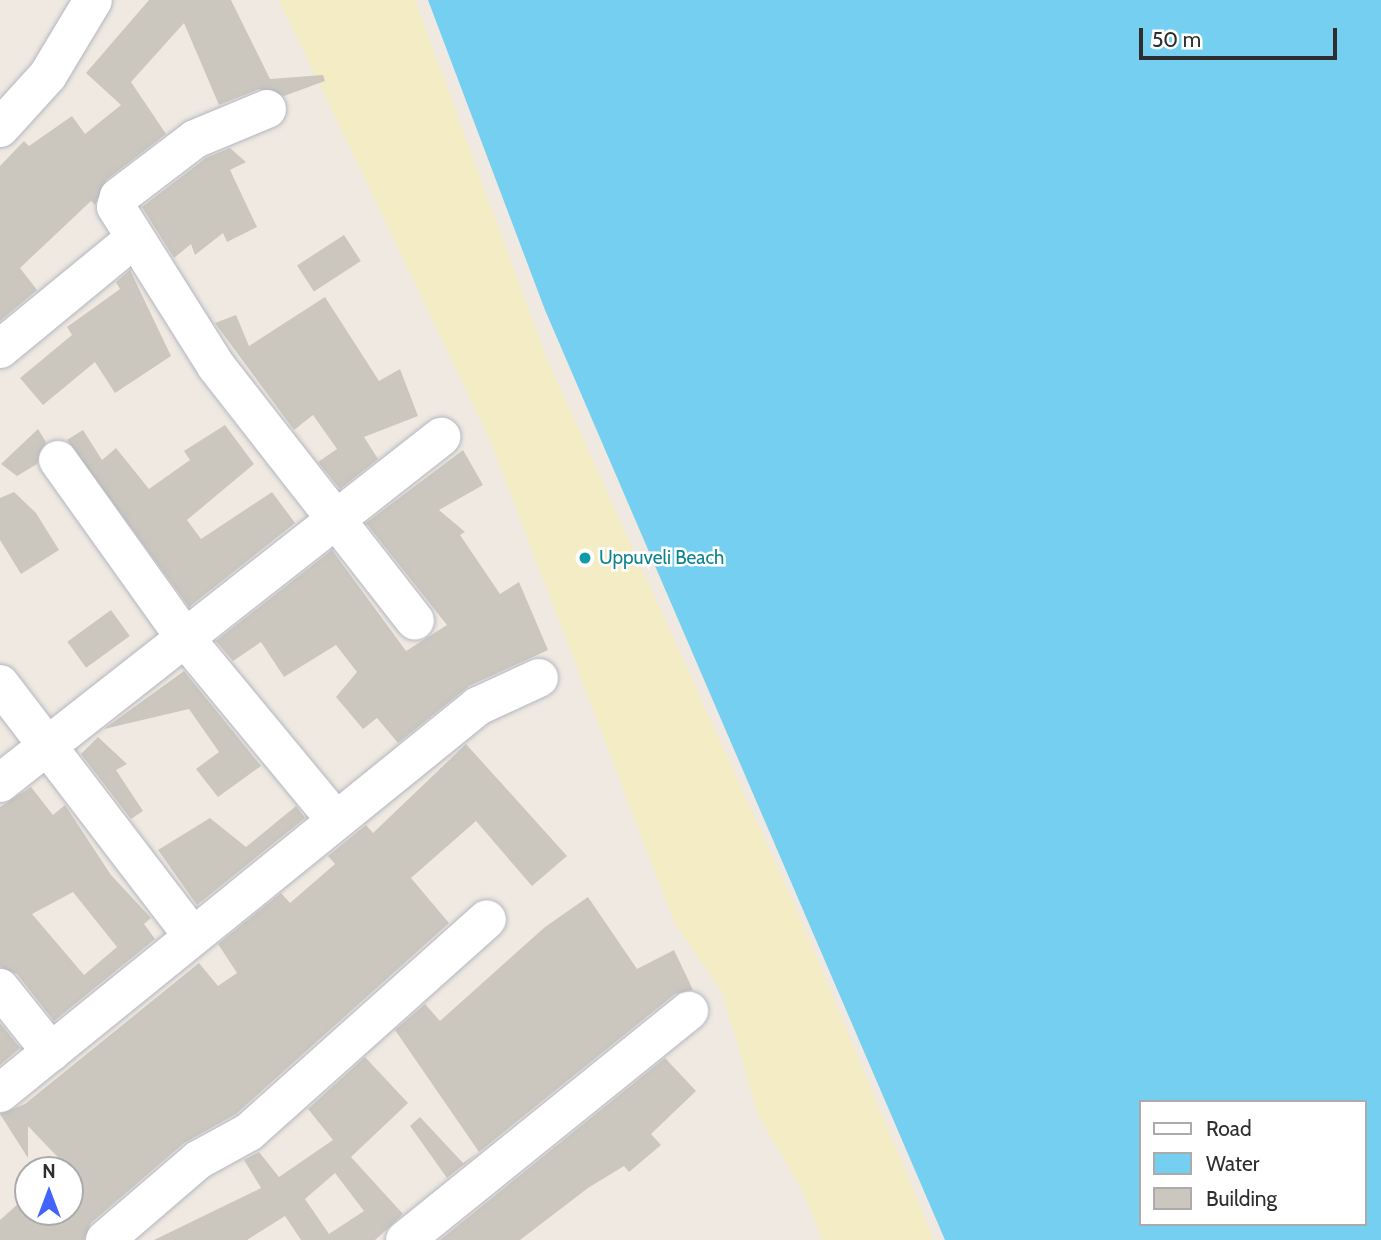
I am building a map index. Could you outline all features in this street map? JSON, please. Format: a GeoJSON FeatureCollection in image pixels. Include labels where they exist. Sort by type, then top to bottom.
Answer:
{"type":"FeatureCollection","features":[{"type":"Feature","properties":{"kind":"street"},"geometry":{"type":"LineString","coordinates":[[0,128],[48,75],[93,0]]}},
{"type":"Feature","properties":{"kind":"street"},"geometry":{"type":"LineString","coordinates":[[267,109],[195,139],[119,197],[116,206],[134,239],[216,366],[334,521],[415,621]]}},
{"type":"Feature","properties":{"kind":"street"},"geometry":{"type":"LineString","coordinates":[[0,349],[134,239]]}},
{"type":"Feature","properties":{"kind":"street"},"geometry":{"type":"LineString","coordinates":[[0,783],[441,436]]}},
{"type":"Feature","properties":{"kind":"street"},"geometry":{"type":"LineString","coordinates":[[58,460],[184,638],[334,818]]}},
{"type":"Feature","properties":{"kind":"street"},"geometry":{"type":"LineString","coordinates":[[0,1093],[334,818],[478,706],[539,678]]}},
{"type":"Feature","properties":{"kind":"street"},"geometry":{"type":"LineString","coordinates":[[0,684],[193,936]]}},
{"type":"Feature","properties":{"kind":"street"},"geometry":{"type":"LineString","coordinates":[[105,1240],[198,1160],[250,1132],[487,919]]}},
{"type":"Feature","properties":{"kind":"street"},"geometry":{"type":"LineString","coordinates":[[0,988],[51,1052]]}},
{"type":"Feature","properties":{"kind":"street"},"geometry":{"type":"LineString","coordinates":[[405,1240],[689,1011]]}},
{"type":"Feature","properties":{"kind":"sand","name":"Uppuveli Beach"},"geometry":{"type":"Polygon","coordinates":[[[279,0],[415,0],[547,359],[799,915],[934,1240],[822,1240],[802,1190],[758,1115],[722,992],[674,922],[490,440],[279,0]]]}},
{"type":"Feature","properties":{"kind":"water"},"geometry":{"type":"Polygon","coordinates":[[[428,0],[1381,0],[1381,1240],[945,1240],[545,310],[428,0]]]}},
{"type":"Feature","properties":{"kind":"building"},"geometry":{"type":"Polygon","coordinates":[[[149,0],[231,0],[270,79],[323,75],[325,81],[284,96],[259,89],[219,105],[184,23],[131,82],[166,134],[106,180],[95,205],[91,201],[20,268],[37,290],[0,321],[0,166],[24,141],[29,146],[72,116],[85,134],[121,105],[86,73],[149,0]]]}},
{"type":"Feature","properties":{"kind":"building"},"geometry":{"type":"Polygon","coordinates":[[[230,148],[246,162],[230,170],[257,227],[227,242],[223,233],[195,255],[191,244],[174,258],[142,207],[206,158],[230,148]]]}},
{"type":"Feature","properties":{"kind":"building"},"geometry":{"type":"Polygon","coordinates":[[[344,235],[361,261],[314,291],[297,265],[344,235]]]}},
{"type":"Feature","properties":{"kind":"building"},"geometry":{"type":"Polygon","coordinates":[[[130,270],[171,356],[115,393],[95,362],[43,405],[20,378],[72,335],[67,327],[120,289],[116,282],[130,270]]]}},
{"type":"Feature","properties":{"kind":"building"},"geometry":{"type":"Polygon","coordinates":[[[325,297],[379,381],[400,369],[418,416],[364,437],[378,459],[340,489],[318,462],[337,449],[313,415],[294,430],[215,323],[236,315],[249,346],[325,297]]]}},
{"type":"Feature","properties":{"kind":"building"},"geometry":{"type":"Polygon","coordinates":[[[225,425],[254,464],[187,520],[201,539],[272,492],[295,523],[189,607],[67,440],[83,430],[102,460],[116,448],[149,489],[190,460],[184,451],[225,425]]]}},
{"type":"Feature","properties":{"kind":"building"},"geometry":{"type":"Polygon","coordinates":[[[38,429],[46,442],[37,464],[17,476],[1,464],[38,429]]]}},
{"type":"Feature","properties":{"kind":"building"},"geometry":{"type":"Polygon","coordinates":[[[463,450],[483,485],[439,510],[465,532],[460,535],[500,594],[519,582],[548,650],[469,686],[398,743],[377,718],[363,729],[336,697],[357,672],[336,645],[284,677],[261,642],[233,661],[216,641],[332,550],[406,651],[447,625],[366,523],[463,450]]]}},
{"type":"Feature","properties":{"kind":"building"},"geometry":{"type":"Polygon","coordinates":[[[14,492],[36,513],[59,550],[21,574],[0,540],[0,498],[14,492]]]}},
{"type":"Feature","properties":{"kind":"building"},"geometry":{"type":"Polygon","coordinates":[[[111,610],[130,636],[86,668],[67,642],[111,610]]]}},
{"type":"Feature","properties":{"kind":"building"},"geometry":{"type":"Polygon","coordinates":[[[184,671],[261,766],[218,797],[196,769],[219,752],[189,709],[104,729],[184,671]]]}},
{"type":"Feature","properties":{"kind":"building"},"geometry":{"type":"Polygon","coordinates":[[[98,737],[127,764],[116,770],[143,811],[131,819],[81,754],[98,737]]]}},
{"type":"Feature","properties":{"kind":"building"},"geometry":{"type":"Polygon","coordinates":[[[466,744],[567,856],[532,886],[476,821],[411,878],[449,923],[236,1114],[184,1143],[91,1223],[84,1240],[0,1240],[0,1220],[14,1208],[14,1226],[84,1226],[84,1156],[57,1156],[28,1126],[27,1156],[0,1114],[25,1104],[199,963],[218,986],[237,973],[218,944],[281,893],[290,903],[335,864],[328,856],[366,825],[373,833],[466,744]]]}},
{"type":"Feature","properties":{"kind":"building"},"geometry":{"type":"Polygon","coordinates":[[[31,787],[53,815],[65,805],[111,875],[151,918],[144,924],[155,939],[54,1021],[17,974],[0,967],[0,807],[31,787]],[[73,892],[32,914],[84,975],[117,947],[73,892]]]}},
{"type":"Feature","properties":{"kind":"building"},"geometry":{"type":"Polygon","coordinates":[[[296,806],[305,818],[197,905],[158,850],[210,818],[246,847],[296,806]]]}},
{"type":"Feature","properties":{"kind":"building"},"geometry":{"type":"Polygon","coordinates":[[[588,897],[637,969],[674,950],[693,990],[675,994],[479,1152],[395,1030],[425,1004],[440,1021],[545,927],[588,897]]]}},
{"type":"Feature","properties":{"kind":"building"},"geometry":{"type":"Polygon","coordinates":[[[0,1023],[20,1048],[0,1065],[0,1023]]]}},
{"type":"Feature","properties":{"kind":"building"},"geometry":{"type":"Polygon","coordinates":[[[365,1057],[408,1103],[351,1157],[403,1214],[375,1240],[301,1240],[285,1216],[247,1240],[154,1240],[261,1188],[244,1160],[259,1152],[279,1177],[333,1140],[308,1109],[365,1057]],[[335,1173],[305,1199],[329,1234],[364,1211],[335,1173]]]}},
{"type":"Feature","properties":{"kind":"building"},"geometry":{"type":"Polygon","coordinates":[[[665,1058],[696,1091],[651,1134],[661,1145],[629,1172],[624,1166],[588,1188],[520,1240],[440,1240],[665,1058]]]}},
{"type":"Feature","properties":{"kind":"building"},"geometry":{"type":"Polygon","coordinates":[[[420,1117],[463,1163],[478,1153],[447,1178],[410,1126],[420,1117]]]}},
{"type":"Feature","properties":{"kind":"place","name":"Uppuveli Beach"},"geometry":{"type":"Point","coordinates":[585,558]}}]}
